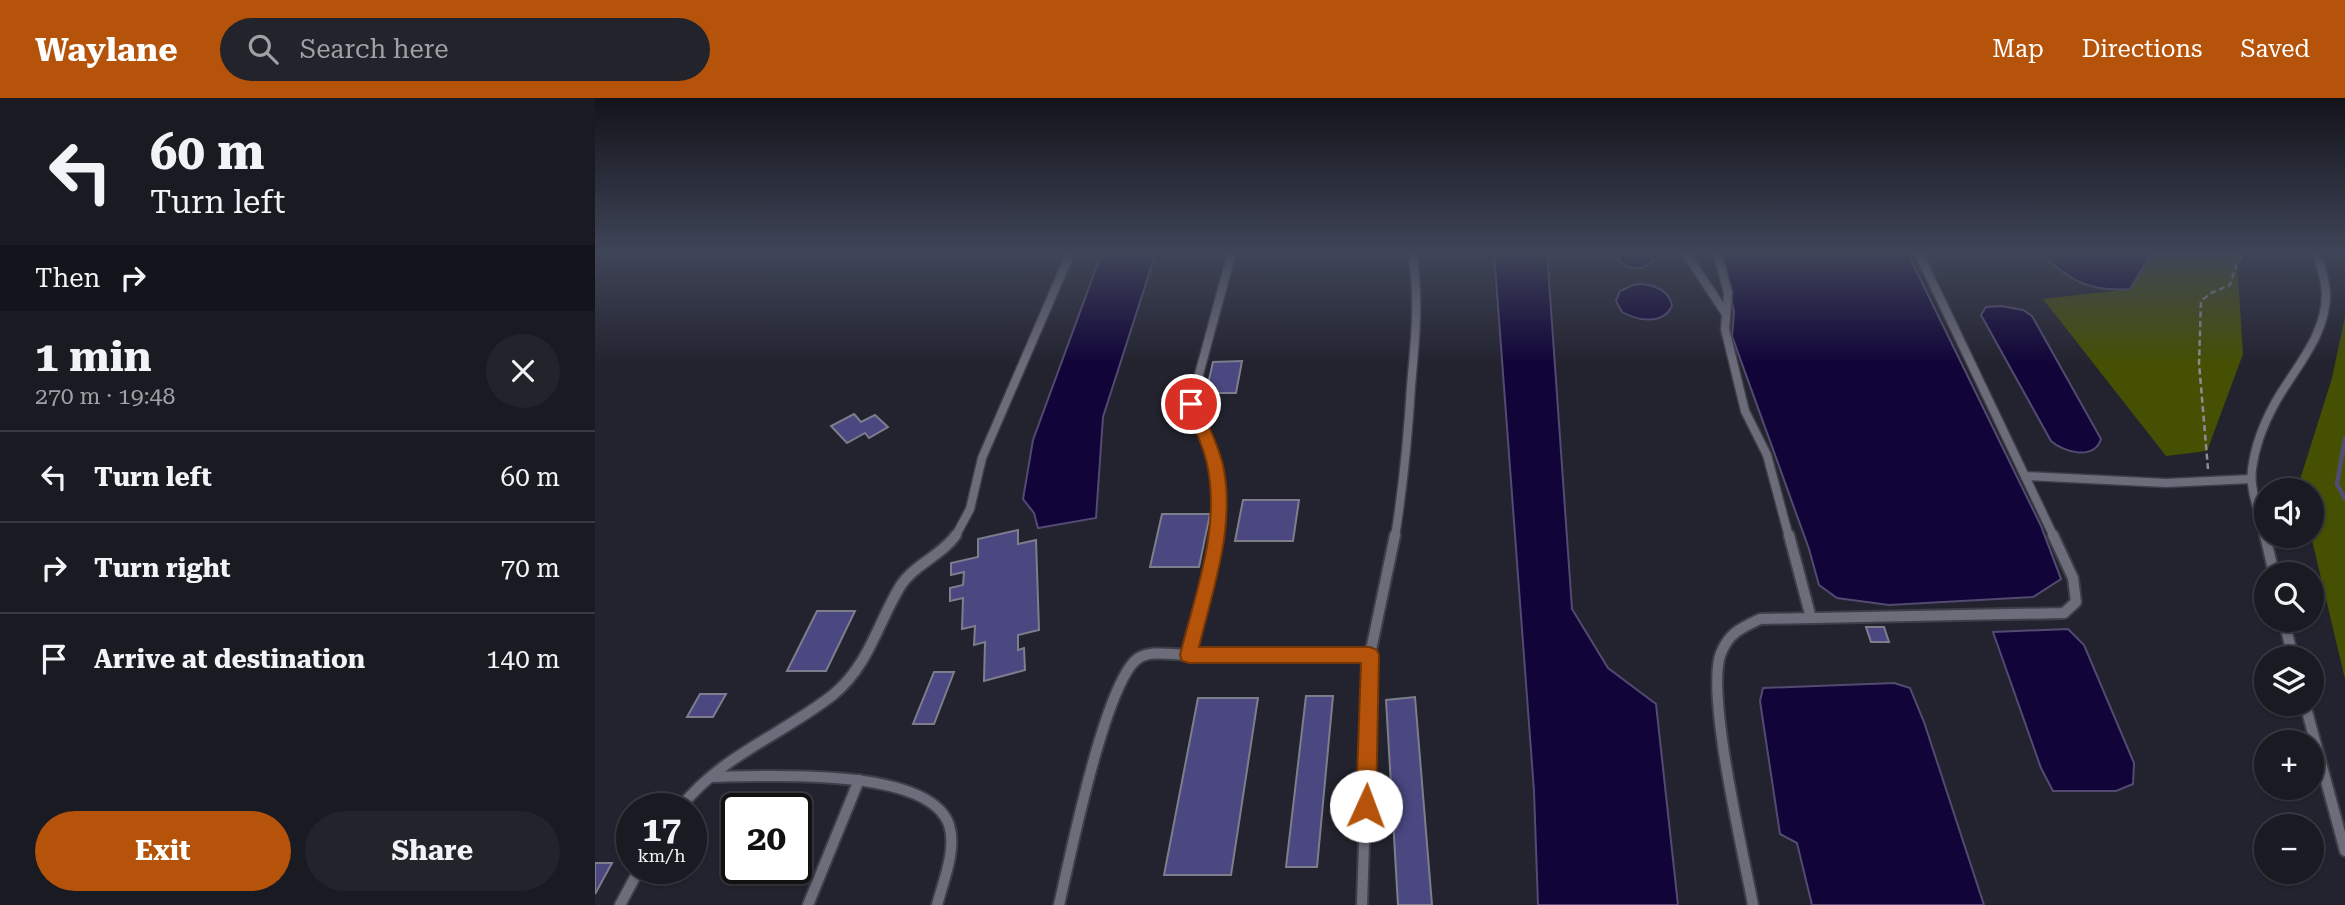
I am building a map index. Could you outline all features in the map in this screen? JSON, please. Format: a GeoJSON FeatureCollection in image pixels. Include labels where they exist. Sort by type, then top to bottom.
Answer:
{"type":"FeatureCollection","features":[{"type":"Feature","properties":{"kind":"lane"},"geometry":{"type":"LineString","coordinates":[[695,793],[711,776],[835,693],[863,662],[902,583],[954,538],[970,509],[982,458],[1055,290]]}},
{"type":"Feature","properties":{"kind":"lane"},"geometry":{"type":"LineString","coordinates":[[1189,655],[1219,528],[1220,496],[1215,462],[1191,404],[1222,290]]}},
{"type":"Feature","properties":{"kind":"lane"},"geometry":{"type":"LineString","coordinates":[[1362,905],[1370,655],[1390,573],[1408,442],[1417,317],[1415,290]]}},
{"type":"Feature","properties":{"kind":"lane"},"geometry":{"type":"LineString","coordinates":[[1710,290],[1726,314]]}},
{"type":"Feature","properties":{"kind":"lane"},"geometry":{"type":"LineString","coordinates":[[1727,290],[1725,329],[1745,411],[1767,455],[1811,618]]}},
{"type":"Feature","properties":{"kind":"lane"},"geometry":{"type":"LineString","coordinates":[[1753,905],[1720,722],[1717,687],[1720,655],[1734,631],[1760,619],[2064,613],[2076,602],[2073,578],[1936,290]]}},
{"type":"Feature","properties":{"kind":"lane"},"geometry":{"type":"LineString","coordinates":[[2271,562],[2261,517],[2251,489],[2255,452],[2266,420],[2317,342],[2325,318],[2326,290]]}},
{"type":"Feature","properties":{"kind":"lane"},"geometry":{"type":"LineString","coordinates":[[2025,476],[2124,484],[2209,484],[2251,479]]}},
{"type":"Feature","properties":{"kind":"lane"},"geometry":{"type":"LineString","coordinates":[[1059,905],[1101,739],[1123,678],[1136,660],[1152,655],[1370,655]]}},
{"type":"Feature","properties":{"kind":"lane"},"geometry":{"type":"LineString","coordinates":[[2308,716],[2345,852]]}},
{"type":"Feature","properties":{"kind":"lane"},"geometry":{"type":"LineString","coordinates":[[711,776],[797,776],[859,780],[916,792],[937,807],[949,823],[950,852],[937,905]]}},
{"type":"Feature","properties":{"kind":"lane"},"geometry":{"type":"LineString","coordinates":[[808,905],[859,780]]}},
{"type":"Feature","properties":{"kind":"lane"},"geometry":{"type":"LineString","coordinates":[[620,905],[631,884]]}},
{"type":"Feature","properties":{"kind":"path"},"geometry":{"type":"LineString","coordinates":[[2209,484],[2199,363],[2201,301],[2219,290]]}},
{"type":"Feature","properties":{"kind":"green space"},"geometry":{"type":"Polygon","coordinates":[[[2124,290],[2239,290],[2243,354],[2207,451],[2166,456],[2043,299],[2124,290]]]}},
{"type":"Feature","properties":{"kind":"green space"},"geometry":{"type":"Polygon","coordinates":[[[2345,316],[2345,679],[2324,591],[2324,562],[2317,562],[2314,548],[2324,548],[2324,478],[2301,478],[2332,378],[2345,316]]]}},
{"type":"Feature","properties":{"kind":"shaded area"},"geometry":{"type":"Polygon","coordinates":[[[1088,290],[1144,290],[1103,417],[1096,518],[1038,528],[1034,513],[1023,499],[1033,440],[1088,290]]]}},
{"type":"Feature","properties":{"kind":"shaded area"},"geometry":{"type":"Polygon","coordinates":[[[1497,290],[1550,290],[1572,609],[1608,668],[1656,704],[1678,905],[1538,905],[1534,791],[1497,290]]]}},
{"type":"Feature","properties":{"kind":"shaded area"},"geometry":{"type":"Polygon","coordinates":[[[1660,290],[1665,293],[1672,306],[1668,312],[1656,319],[1635,318],[1622,312],[1616,301],[1620,291],[1660,290]]]}},
{"type":"Feature","properties":{"kind":"shaded area"},"geometry":{"type":"Polygon","coordinates":[[[1730,290],[1925,290],[2041,526],[2061,579],[2033,597],[1889,605],[1837,598],[1819,585],[1809,549],[1732,336],[1734,312],[1730,290]]]}},
{"type":"Feature","properties":{"kind":"shaded area"},"geometry":{"type":"Polygon","coordinates":[[[2001,306],[2023,310],[2032,316],[2101,439],[2092,450],[2070,451],[2051,441],[1981,315],[1986,307],[2001,306]]]}},
{"type":"Feature","properties":{"kind":"shaded area"},"geometry":{"type":"Polygon","coordinates":[[[2068,629],[2084,645],[2134,763],[2133,784],[2116,791],[2053,791],[2041,768],[1993,632],[2068,629]]]}},
{"type":"Feature","properties":{"kind":"shaded area"},"geometry":{"type":"Polygon","coordinates":[[[1894,683],[1910,688],[1924,722],[1984,905],[1812,905],[1797,843],[1780,834],[1760,701],[1763,688],[1894,683]]]}},
{"type":"Feature","properties":{"kind":"building"},"geometry":{"type":"Polygon","coordinates":[[[1242,361],[1236,393],[1206,393],[1213,362],[1242,361]]]}},
{"type":"Feature","properties":{"kind":"building"},"geometry":{"type":"Polygon","coordinates":[[[854,414],[861,422],[875,415],[888,427],[869,438],[865,433],[847,443],[831,426],[854,414]]]}},
{"type":"Feature","properties":{"kind":"building"},"geometry":{"type":"Polygon","coordinates":[[[1243,500],[1299,500],[1293,541],[1235,541],[1243,500]]]}},
{"type":"Feature","properties":{"kind":"building"},"geometry":{"type":"Polygon","coordinates":[[[1162,514],[1210,514],[1199,567],[1150,567],[1162,514]]]}},
{"type":"Feature","properties":{"kind":"building"},"geometry":{"type":"Polygon","coordinates":[[[1018,530],[1018,544],[1036,540],[1039,630],[1018,635],[1018,650],[1024,648],[1025,670],[984,681],[985,642],[974,645],[975,626],[962,629],[963,598],[950,601],[950,588],[963,585],[964,572],[951,575],[951,563],[978,557],[978,539],[1018,530]]]}},
{"type":"Feature","properties":{"kind":"building"},"geometry":{"type":"Polygon","coordinates":[[[817,611],[855,611],[826,671],[787,671],[817,611]]]}},
{"type":"Feature","properties":{"kind":"building"},"geometry":{"type":"Polygon","coordinates":[[[1866,627],[1884,627],[1889,642],[1871,642],[1866,627]]]}},
{"type":"Feature","properties":{"kind":"building"},"geometry":{"type":"Polygon","coordinates":[[[934,672],[954,672],[934,724],[913,724],[934,672]]]}},
{"type":"Feature","properties":{"kind":"building"},"geometry":{"type":"Polygon","coordinates":[[[700,694],[726,694],[713,717],[687,717],[700,694]]]}},
{"type":"Feature","properties":{"kind":"building"},"geometry":{"type":"Polygon","coordinates":[[[1306,696],[1333,696],[1317,867],[1286,867],[1306,696]]]}},
{"type":"Feature","properties":{"kind":"building"},"geometry":{"type":"Polygon","coordinates":[[[1415,697],[1432,905],[1398,905],[1386,700],[1415,697]]]}},
{"type":"Feature","properties":{"kind":"building"},"geometry":{"type":"Polygon","coordinates":[[[1198,698],[1258,698],[1231,875],[1164,875],[1198,698]]]}},
{"type":"Feature","properties":{"kind":"building"},"geometry":{"type":"Polygon","coordinates":[[[595,863],[612,863],[595,894],[595,863]]]}},
{"type":"Feature","properties":{"kind":"waterway"},"geometry":{"type":"LineString","coordinates":[[2345,438],[2337,484],[2345,499]]}},
{"type":"Feature","properties":{"kind":"route"},"geometry":{"type":"LineString","coordinates":[[1191,404],[1215,462],[1220,496],[1219,528],[1189,655],[1370,655],[1366,806]]}}]}
